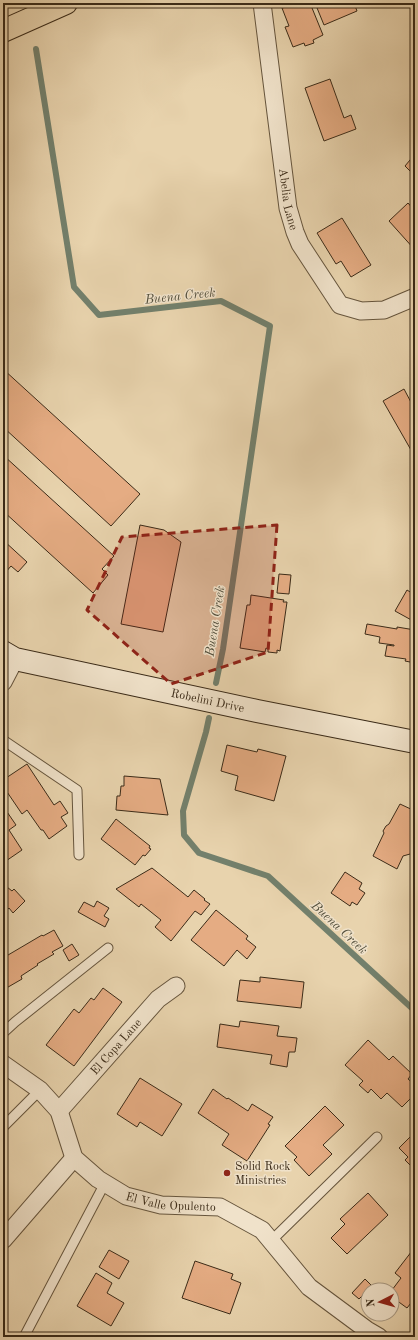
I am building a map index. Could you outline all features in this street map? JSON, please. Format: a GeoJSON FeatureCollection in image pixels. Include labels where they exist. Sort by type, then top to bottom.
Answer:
{"type":"FeatureCollection","features":[{"type":"Feature","properties":{"kind":"main road"},"geometry":{"type":"LineString","coordinates":[[3,31],[66,3]]}},
{"type":"Feature","properties":{"kind":"main road","name":"Robelini Drive"},"geometry":{"type":"LineString","coordinates":[[9,655],[257,711],[415,742]]}},
{"type":"Feature","properties":{"kind":"street","name":"Abelia Lane"},"geometry":{"type":"LineString","coordinates":[[262,3],[288,208],[300,244],[340,305],[361,311],[384,310],[415,297]]}},
{"type":"Feature","properties":{"kind":"street"},"geometry":{"type":"LineString","coordinates":[[3,682],[9,655]]}},
{"type":"Feature","properties":{"kind":"street","name":"El Copa Lane"},"geometry":{"type":"LineString","coordinates":[[59,1111],[158,999],[176,986]]}},
{"type":"Feature","properties":{"kind":"street"},"geometry":{"type":"LineString","coordinates":[[3,1064],[40,1090],[59,1111],[74,1158],[3,1240]]}},
{"type":"Feature","properties":{"kind":"street","name":"El Valle Opulento"},"geometry":{"type":"LineString","coordinates":[[74,1158],[98,1179],[126,1196],[161,1205],[220,1207],[262,1230],[309,1287],[367,1330],[379,1337]]}},
{"type":"Feature","properties":{"kind":"lane"},"geometry":{"type":"LineString","coordinates":[[3,740],[77,790],[79,854]]}},
{"type":"Feature","properties":{"kind":"lane"},"geometry":{"type":"LineString","coordinates":[[3,1033],[108,948]]}},
{"type":"Feature","properties":{"kind":"lane"},"geometry":{"type":"LineString","coordinates":[[3,1127],[40,1090]]}},
{"type":"Feature","properties":{"kind":"lane"},"geometry":{"type":"LineString","coordinates":[[271,1241],[377,1137]]}},
{"type":"Feature","properties":{"kind":"lane"},"geometry":{"type":"LineString","coordinates":[[24,1337],[105,1183]]}},
{"type":"Feature","properties":{"kind":"highlighted area"},"geometry":{"type":"Polygon","coordinates":[[[277,525],[268,652],[171,684],[87,610],[122,537],[277,525]]]}},
{"type":"Feature","properties":{"kind":"building"},"geometry":{"type":"Polygon","coordinates":[[[285,3],[310,3],[323,35],[313,40],[314,43],[305,46],[304,43],[293,47],[285,27],[289,26],[282,8],[287,7],[285,3]]]}},
{"type":"Feature","properties":{"kind":"building"},"geometry":{"type":"Polygon","coordinates":[[[315,3],[354,3],[357,11],[324,25],[315,3]]]}},
{"type":"Feature","properties":{"kind":"building"},"geometry":{"type":"Polygon","coordinates":[[[330,79],[344,118],[351,115],[356,129],[324,141],[305,88],[330,79]]]}},
{"type":"Feature","properties":{"kind":"building"},"geometry":{"type":"Polygon","coordinates":[[[415,154],[415,176],[405,166],[415,154]]]}},
{"type":"Feature","properties":{"kind":"building"},"geometry":{"type":"Polygon","coordinates":[[[408,203],[415,211],[415,250],[389,221],[408,203]]]}},
{"type":"Feature","properties":{"kind":"building"},"geometry":{"type":"Polygon","coordinates":[[[342,218],[371,265],[351,277],[341,261],[336,264],[317,233],[342,218]]]}},
{"type":"Feature","properties":{"kind":"building"},"geometry":{"type":"Polygon","coordinates":[[[3,369],[140,494],[111,526],[3,427],[3,369]]]}},
{"type":"Feature","properties":{"kind":"building"},"geometry":{"type":"Polygon","coordinates":[[[404,389],[413,406],[415,404],[415,447],[411,450],[383,401],[404,389]]]}},
{"type":"Feature","properties":{"kind":"building"},"geometry":{"type":"Polygon","coordinates":[[[3,455],[114,556],[102,569],[108,575],[93,593],[3,511],[3,455]]]}},
{"type":"Feature","properties":{"kind":"building"},"geometry":{"type":"Polygon","coordinates":[[[140,525],[164,530],[181,542],[163,632],[121,624],[140,525]]]}},
{"type":"Feature","properties":{"kind":"building"},"geometry":{"type":"Polygon","coordinates":[[[3,540],[27,562],[18,572],[11,566],[5,573],[3,571],[3,540]]]}},
{"type":"Feature","properties":{"kind":"building"},"geometry":{"type":"Polygon","coordinates":[[[279,574],[291,575],[289,594],[277,593],[279,574]]]}},
{"type":"Feature","properties":{"kind":"building"},"geometry":{"type":"Polygon","coordinates":[[[407,590],[415,595],[415,622],[395,611],[407,590]]]}},
{"type":"Feature","properties":{"kind":"building"},"geometry":{"type":"Polygon","coordinates":[[[251,595],[284,600],[283,602],[287,602],[280,651],[277,650],[277,653],[268,652],[268,649],[266,648],[265,652],[240,648],[247,605],[250,605],[251,595]]]}},
{"type":"Feature","properties":{"kind":"building"},"geometry":{"type":"Polygon","coordinates":[[[367,624],[397,629],[397,627],[415,630],[415,663],[405,661],[406,659],[385,656],[387,645],[394,645],[379,643],[380,637],[365,634],[367,624]]]}},
{"type":"Feature","properties":{"kind":"building"},"geometry":{"type":"Polygon","coordinates":[[[227,745],[257,752],[258,749],[286,756],[274,801],[235,790],[238,776],[221,771],[227,745]]]}},
{"type":"Feature","properties":{"kind":"building"},"geometry":{"type":"Polygon","coordinates":[[[27,764],[54,805],[60,801],[68,813],[61,817],[67,826],[49,839],[27,810],[22,814],[3,786],[3,783],[7,780],[6,778],[27,764]]]}},
{"type":"Feature","properties":{"kind":"building"},"geometry":{"type":"Polygon","coordinates":[[[124,776],[160,779],[168,815],[116,810],[117,796],[120,796],[121,786],[124,786],[124,776]]]}},
{"type":"Feature","properties":{"kind":"building"},"geometry":{"type":"Polygon","coordinates":[[[400,804],[415,811],[415,856],[410,854],[403,856],[397,869],[373,856],[384,833],[383,831],[389,824],[400,804]]]}},
{"type":"Feature","properties":{"kind":"building"},"geometry":{"type":"Polygon","coordinates":[[[3,806],[16,825],[9,830],[22,850],[3,863],[3,806]]]}},
{"type":"Feature","properties":{"kind":"building"},"geometry":{"type":"Polygon","coordinates":[[[116,819],[150,846],[149,848],[151,849],[145,856],[143,855],[135,865],[101,839],[116,819]]]}},
{"type":"Feature","properties":{"kind":"building"},"geometry":{"type":"Polygon","coordinates":[[[152,868],[188,897],[194,890],[210,904],[201,915],[195,911],[171,941],[155,927],[161,920],[141,904],[139,907],[116,889],[152,868]]]}},
{"type":"Feature","properties":{"kind":"building"},"geometry":{"type":"Polygon","coordinates":[[[345,872],[362,883],[359,889],[365,893],[357,905],[352,902],[350,906],[331,893],[345,872]]]}},
{"type":"Feature","properties":{"kind":"building"},"geometry":{"type":"Polygon","coordinates":[[[7,887],[12,891],[14,889],[25,901],[13,913],[9,908],[7,910],[3,906],[3,891],[7,887]]]}},
{"type":"Feature","properties":{"kind":"building"},"geometry":{"type":"Polygon","coordinates":[[[97,901],[109,908],[104,916],[109,919],[105,927],[78,912],[84,902],[94,907],[97,901]]]}},
{"type":"Feature","properties":{"kind":"building"},"geometry":{"type":"Polygon","coordinates":[[[216,910],[248,936],[246,939],[256,947],[247,959],[237,950],[224,966],[191,940],[216,910]]]}},
{"type":"Feature","properties":{"kind":"building"},"geometry":{"type":"Polygon","coordinates":[[[54,930],[63,946],[52,952],[54,954],[21,976],[22,979],[3,990],[3,958],[42,935],[43,936],[54,930]]]}},
{"type":"Feature","properties":{"kind":"building"},"geometry":{"type":"Polygon","coordinates":[[[72,944],[79,955],[69,961],[63,950],[72,944]]]}},
{"type":"Feature","properties":{"kind":"building"},"geometry":{"type":"Polygon","coordinates":[[[260,977],[304,982],[301,1008],[237,1001],[240,980],[260,982],[260,977]]]}},
{"type":"Feature","properties":{"kind":"building"},"geometry":{"type":"Polygon","coordinates":[[[103,988],[122,1002],[74,1066],[46,1045],[74,1009],[79,1013],[91,998],[94,1000],[103,988]]]}},
{"type":"Feature","properties":{"kind":"building"},"geometry":{"type":"Polygon","coordinates":[[[240,1021],[279,1026],[277,1036],[297,1038],[295,1052],[289,1052],[287,1067],[270,1064],[272,1055],[217,1047],[220,1024],[239,1027],[240,1021]]]}},
{"type":"Feature","properties":{"kind":"building"},"geometry":{"type":"Polygon","coordinates":[[[368,1040],[389,1060],[393,1056],[412,1074],[408,1079],[415,1085],[415,1094],[402,1107],[387,1093],[381,1099],[371,1089],[368,1093],[359,1085],[363,1081],[345,1065],[368,1040]]]}},
{"type":"Feature","properties":{"kind":"building"},"geometry":{"type":"Polygon","coordinates":[[[140,1078],[182,1104],[162,1136],[140,1122],[137,1127],[117,1114],[140,1078]]]}},
{"type":"Feature","properties":{"kind":"building"},"geometry":{"type":"Polygon","coordinates":[[[213,1089],[248,1111],[252,1104],[273,1117],[268,1124],[270,1125],[247,1161],[222,1145],[229,1134],[198,1113],[213,1089]]]}},
{"type":"Feature","properties":{"kind":"building"},"geometry":{"type":"Polygon","coordinates":[[[325,1106],[344,1125],[323,1145],[332,1154],[309,1176],[294,1160],[297,1157],[285,1146],[325,1106]]]}},
{"type":"Feature","properties":{"kind":"building"},"geometry":{"type":"Polygon","coordinates":[[[415,1132],[415,1165],[412,1163],[410,1165],[405,1160],[408,1157],[399,1148],[415,1132]]]}},
{"type":"Feature","properties":{"kind":"building"},"geometry":{"type":"Polygon","coordinates":[[[368,1193],[388,1215],[347,1254],[331,1238],[345,1224],[340,1219],[368,1193]]]}},
{"type":"Feature","properties":{"kind":"building"},"geometry":{"type":"Polygon","coordinates":[[[415,1247],[415,1298],[407,1308],[400,1303],[400,1282],[398,1282],[401,1278],[395,1273],[415,1247]]]}},
{"type":"Feature","properties":{"kind":"building"},"geometry":{"type":"Polygon","coordinates":[[[109,1250],[129,1261],[119,1279],[99,1267],[109,1250]]]}},
{"type":"Feature","properties":{"kind":"building"},"geometry":{"type":"Polygon","coordinates":[[[195,1261],[233,1274],[231,1279],[241,1283],[230,1314],[182,1298],[195,1261]]]}},
{"type":"Feature","properties":{"kind":"building"},"geometry":{"type":"Polygon","coordinates":[[[96,1273],[112,1283],[107,1293],[124,1303],[111,1326],[77,1306],[96,1273]]]}},
{"type":"Feature","properties":{"kind":"building"},"geometry":{"type":"Polygon","coordinates":[[[360,1284],[360,1298],[359,1299],[352,1293],[360,1284]]]}},
{"type":"Feature","properties":{"kind":"waterway","name":"Buena Creek"},"geometry":{"type":"LineString","coordinates":[[36,49],[74,287],[99,315],[221,301],[270,326],[223,649],[216,683]]}},
{"type":"Feature","properties":{"kind":"waterway","name":"Buena Creek"},"geometry":{"type":"LineString","coordinates":[[209,718],[183,811],[184,835],[199,853],[268,876],[415,1011]]}},
{"type":"Feature","properties":{"kind":"place","name":"Solid Rock Ministries"},"geometry":{"type":"Point","coordinates":[227,1173]}}]}
